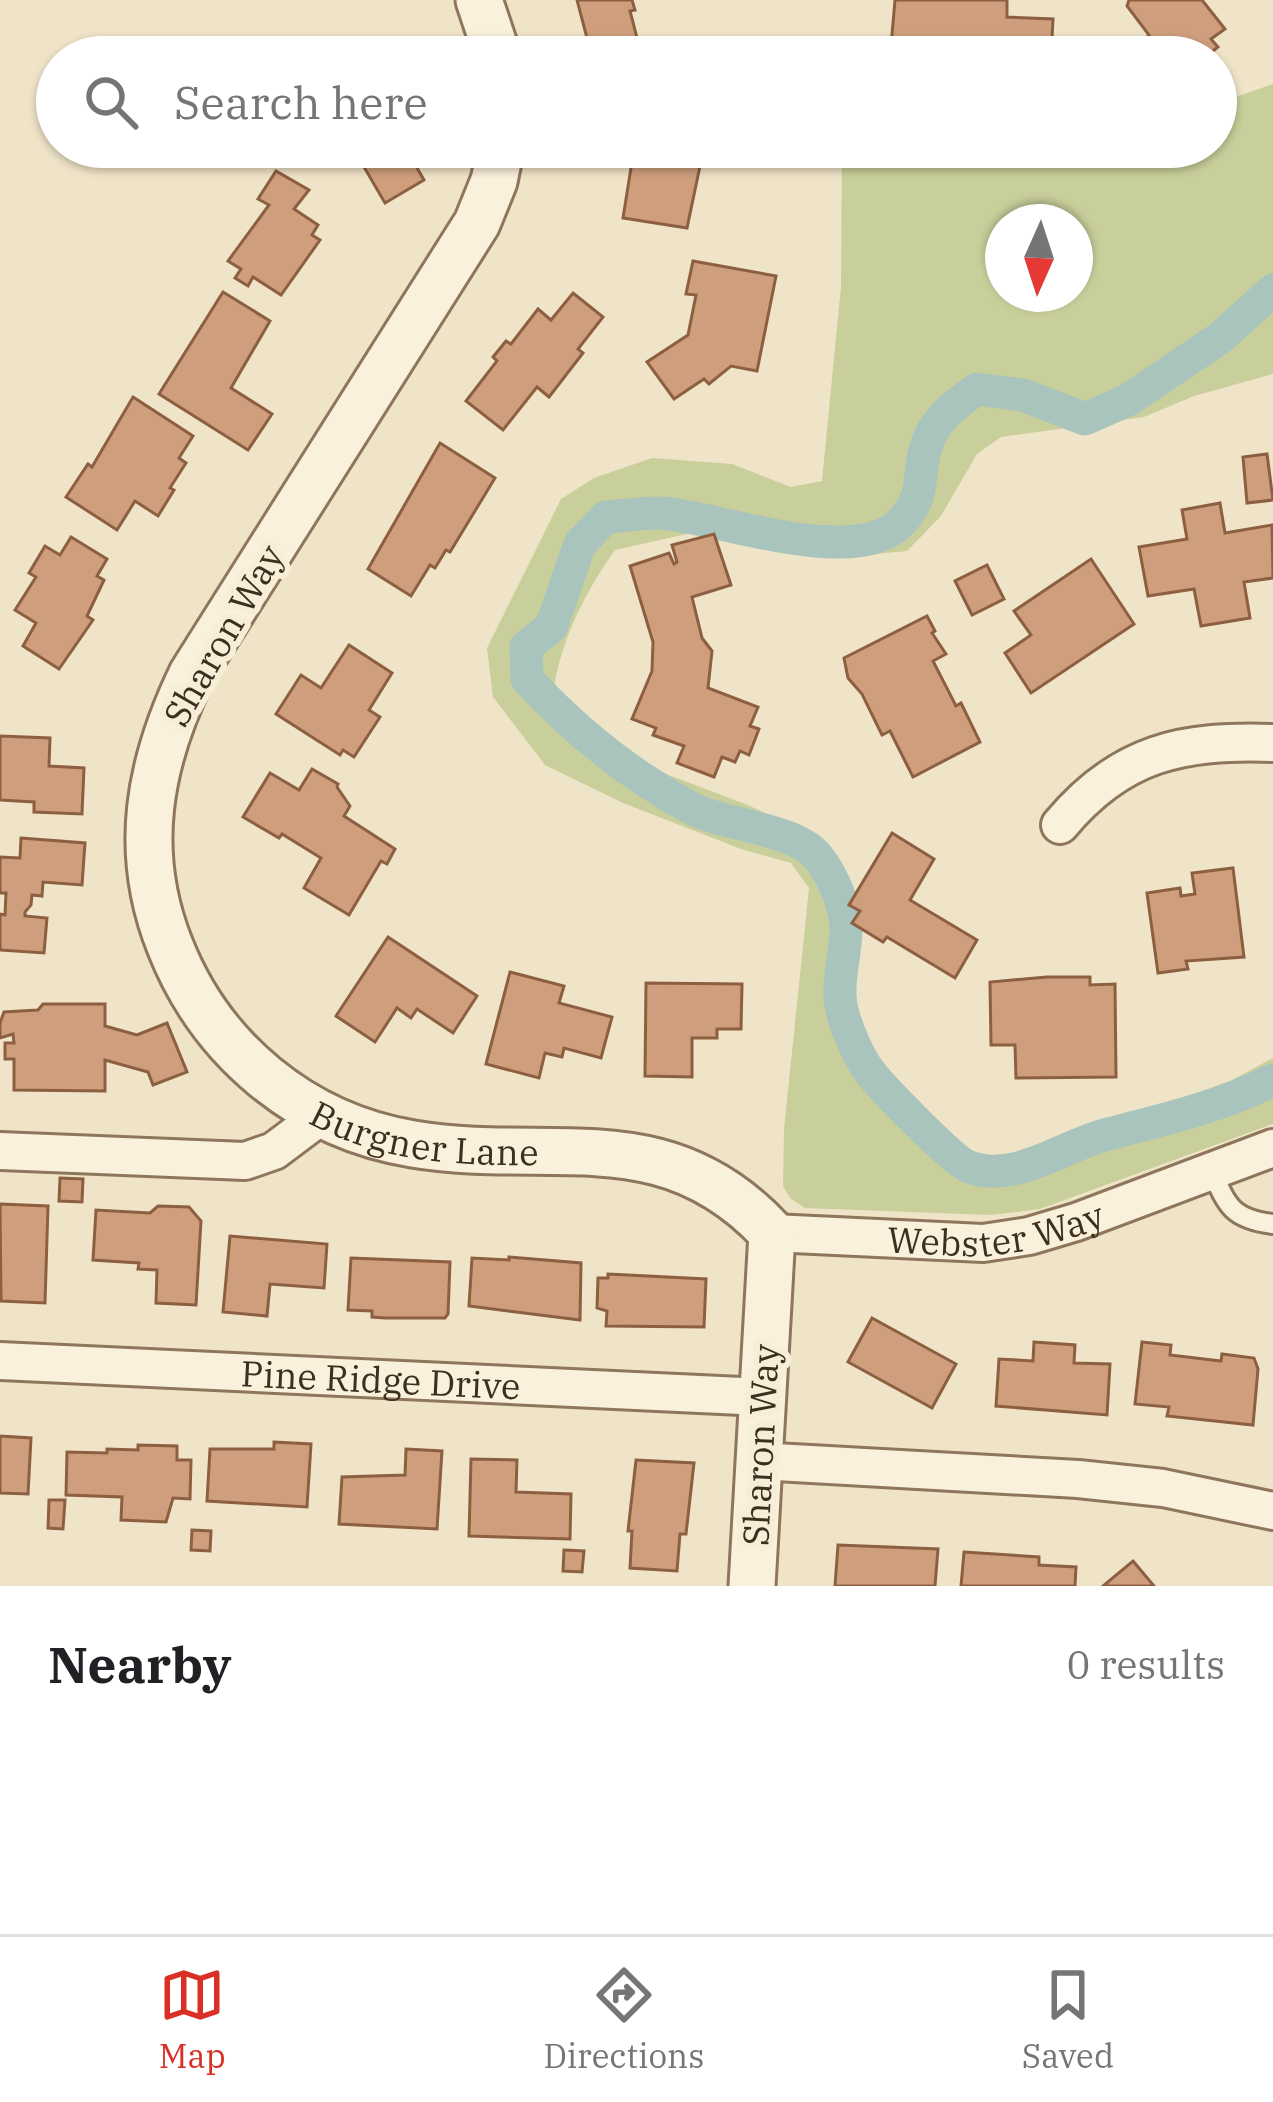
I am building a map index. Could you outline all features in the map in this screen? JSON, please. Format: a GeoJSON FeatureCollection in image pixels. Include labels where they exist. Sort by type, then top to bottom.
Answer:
{"type":"FeatureCollection","features":[{"type":"Feature","properties":{"kind":"street"},"geometry":{"type":"LineString","coordinates":[[479,0],[491,36]]}},
{"type":"Feature","properties":{"kind":"street","name":"Sharon Way"},"geometry":{"type":"LineString","coordinates":[[322,1115],[286,1094],[246,1061],[213,1025],[182,976],[161,922],[150,868],[148,818],[155,766],[168,723],[192,674],[477,223],[497,168]]}},
{"type":"Feature","properties":{"kind":"street"},"geometry":{"type":"LineString","coordinates":[[1060,825],[1099,785],[1134,763],[1172,748],[1213,741],[1273,743]]}},
{"type":"Feature","properties":{"kind":"street","name":"Burgner Lane"},"geometry":{"type":"LineString","coordinates":[[0,1151],[245,1161],[274,1151],[322,1115],[415,1145],[627,1155],[668,1162],[710,1179],[747,1205],[772,1232]]}},
{"type":"Feature","properties":{"kind":"street","name":"Webster Way"},"geometry":{"type":"LineString","coordinates":[[772,1232],[982,1243],[1029,1236],[1273,1148]]}},
{"type":"Feature","properties":{"kind":"street","name":"Sharon Way"},"geometry":{"type":"LineString","coordinates":[[752,1586],[772,1232]]}},
{"type":"Feature","properties":{"kind":"street","name":"Pine Ridge Drive"},"geometry":{"type":"LineString","coordinates":[[0,1361],[763,1397]]}},
{"type":"Feature","properties":{"kind":"street"},"geometry":{"type":"LineString","coordinates":[[759,1461],[1078,1479],[1163,1489],[1273,1511]]}},
{"type":"Feature","properties":{"kind":"lane"},"geometry":{"type":"LineString","coordinates":[[1212,1171],[1225,1201],[1241,1218],[1273,1224]]}},
{"type":"Feature","properties":{"kind":"green space"},"geometry":{"type":"Polygon","coordinates":[[[1273,84],[1273,374],[1194,396],[1144,417],[1001,437],[977,454],[941,516],[907,551],[844,557],[705,530],[615,550],[569,633],[554,688],[589,730],[653,769],[813,836],[851,913],[843,992],[854,1025],[887,1083],[968,1160],[1006,1163],[1204,1095],[1273,1058],[1273,1124],[1040,1209],[990,1215],[805,1208],[790,1198],[783,1186],[784,1129],[809,888],[791,863],[741,849],[623,803],[545,765],[493,697],[487,648],[561,499],[594,478],[652,458],[732,464],[791,487],[822,481],[841,286],[842,168],[1237,168],[1237,97],[1273,84]]]}},
{"type":"Feature","properties":{"kind":"building"},"geometry":{"type":"Polygon","coordinates":[[[577,0],[632,0],[637,36],[586,36],[577,0]]]}},
{"type":"Feature","properties":{"kind":"building"},"geometry":{"type":"Polygon","coordinates":[[[895,0],[1007,0],[1007,17],[1053,19],[1052,36],[892,36],[895,0]]]}},
{"type":"Feature","properties":{"kind":"building"},"geometry":{"type":"Polygon","coordinates":[[[1129,0],[1202,0],[1225,29],[1215,36],[1148,36],[1127,6],[1129,0]]]}},
{"type":"Feature","properties":{"kind":"building"},"geometry":{"type":"Polygon","coordinates":[[[365,168],[417,168],[424,180],[385,203],[365,168]]]}},
{"type":"Feature","properties":{"kind":"building"},"geometry":{"type":"Polygon","coordinates":[[[631,168],[700,168],[687,228],[623,218],[631,168]]]}},
{"type":"Feature","properties":{"kind":"building"},"geometry":{"type":"Polygon","coordinates":[[[276,171],[309,190],[294,209],[318,225],[312,235],[320,240],[281,295],[253,277],[248,286],[235,278],[241,269],[228,261],[269,205],[258,199],[276,171]]]}},
{"type":"Feature","properties":{"kind":"building"},"geometry":{"type":"Polygon","coordinates":[[[693,261],[776,276],[757,371],[731,366],[709,384],[704,379],[674,399],[647,362],[688,335],[696,295],[686,294],[693,261]]]}},
{"type":"Feature","properties":{"kind":"building"},"geometry":{"type":"Polygon","coordinates":[[[223,292],[270,321],[231,388],[272,414],[248,450],[159,394],[223,292]]]}},
{"type":"Feature","properties":{"kind":"building"},"geometry":{"type":"Polygon","coordinates":[[[573,293],[603,317],[549,397],[537,387],[503,430],[466,401],[497,361],[493,357],[506,341],[511,344],[538,309],[551,320],[573,293]]]}},
{"type":"Feature","properties":{"kind":"building"},"geometry":{"type":"Polygon","coordinates":[[[133,397],[193,436],[179,458],[186,463],[158,516],[135,501],[117,530],[66,497],[88,464],[92,467],[133,397]]]}},
{"type":"Feature","properties":{"kind":"building"},"geometry":{"type":"Polygon","coordinates":[[[440,443],[495,478],[450,552],[446,550],[435,568],[430,565],[411,596],[368,569],[440,443]]]}},
{"type":"Feature","properties":{"kind":"building"},"geometry":{"type":"Polygon","coordinates":[[[1267,454],[1273,500],[1247,503],[1243,457],[1267,454]]]}},
{"type":"Feature","properties":{"kind":"building"},"geometry":{"type":"Polygon","coordinates":[[[1220,503],[1225,533],[1272,525],[1273,578],[1244,582],[1250,618],[1201,626],[1194,589],[1148,596],[1139,547],[1187,539],[1182,510],[1220,503]]]}},
{"type":"Feature","properties":{"kind":"building"},"geometry":{"type":"Polygon","coordinates":[[[714,534],[731,585],[692,597],[702,638],[712,651],[708,688],[758,707],[750,726],[759,729],[749,755],[740,751],[735,762],[722,757],[714,777],[677,763],[684,746],[653,735],[656,728],[632,719],[652,671],[653,642],[630,566],[669,553],[674,564],[672,545],[714,534]]]}},
{"type":"Feature","properties":{"kind":"building"},"geometry":{"type":"Polygon","coordinates":[[[71,537],[107,559],[97,576],[104,580],[87,616],[93,620],[59,669],[23,646],[36,623],[15,610],[36,577],[29,573],[45,546],[60,555],[71,537]]]}},
{"type":"Feature","properties":{"kind":"building"},"geometry":{"type":"Polygon","coordinates":[[[1091,559],[1134,624],[1031,693],[1005,653],[1031,635],[1014,611],[1091,559]]]}},
{"type":"Feature","properties":{"kind":"building"},"geometry":{"type":"Polygon","coordinates":[[[987,565],[1004,599],[972,615],[955,581],[987,565]]]}},
{"type":"Feature","properties":{"kind":"building"},"geometry":{"type":"Polygon","coordinates":[[[927,616],[946,654],[933,661],[980,742],[913,777],[890,731],[882,735],[862,694],[848,678],[844,658],[927,616]]]}},
{"type":"Feature","properties":{"kind":"building"},"geometry":{"type":"Polygon","coordinates":[[[349,645],[392,673],[369,710],[380,717],[354,757],[343,750],[340,755],[276,714],[301,675],[321,688],[349,645]]]}},
{"type":"Feature","properties":{"kind":"building"},"geometry":{"type":"Polygon","coordinates":[[[0,736],[50,738],[49,766],[84,768],[82,814],[34,812],[34,802],[0,800],[0,736]]]}},
{"type":"Feature","properties":{"kind":"building"},"geometry":{"type":"Polygon","coordinates":[[[312,769],[338,784],[350,806],[344,816],[395,849],[387,864],[381,861],[349,915],[304,888],[321,858],[243,817],[270,773],[299,790],[312,769]]]}},
{"type":"Feature","properties":{"kind":"building"},"geometry":{"type":"Polygon","coordinates":[[[892,833],[934,859],[910,900],[977,940],[955,978],[887,937],[883,942],[852,923],[860,911],[849,905],[892,833]]]}},
{"type":"Feature","properties":{"kind":"building"},"geometry":{"type":"Polygon","coordinates":[[[21,838],[85,843],[82,885],[43,882],[42,896],[32,895],[25,912],[25,916],[47,918],[44,953],[0,950],[0,914],[5,915],[6,893],[0,893],[0,857],[20,858],[21,838]]]}},
{"type":"Feature","properties":{"kind":"building"},"geometry":{"type":"Polygon","coordinates":[[[1233,868],[1244,957],[1186,961],[1188,969],[1158,973],[1147,893],[1180,888],[1181,896],[1195,894],[1192,873],[1233,868]]]}},
{"type":"Feature","properties":{"kind":"building"},"geometry":{"type":"Polygon","coordinates":[[[388,937],[477,996],[453,1033],[417,1009],[411,1018],[397,1008],[375,1042],[336,1016],[388,937]]]}},
{"type":"Feature","properties":{"kind":"building"},"geometry":{"type":"Polygon","coordinates":[[[510,972],[564,986],[559,1003],[612,1017],[601,1058],[564,1048],[562,1057],[545,1053],[539,1078],[486,1064],[510,972]]]}},
{"type":"Feature","properties":{"kind":"building"},"geometry":{"type":"Polygon","coordinates":[[[1090,977],[1090,985],[1115,984],[1116,1077],[1016,1078],[1015,1045],[991,1045],[990,982],[1090,977]]]}},
{"type":"Feature","properties":{"kind":"building"},"geometry":{"type":"Polygon","coordinates":[[[646,983],[742,984],[741,1029],[717,1029],[717,1038],[692,1038],[692,1077],[645,1076],[646,983]]]}},
{"type":"Feature","properties":{"kind":"building"},"geometry":{"type":"Polygon","coordinates":[[[43,1004],[105,1004],[105,1026],[137,1035],[167,1023],[187,1072],[153,1085],[148,1072],[105,1060],[105,1091],[14,1090],[14,1059],[5,1059],[5,1043],[14,1043],[13,1034],[0,1038],[0,1023],[4,1012],[38,1010],[43,1004]]]}},
{"type":"Feature","properties":{"kind":"building"},"geometry":{"type":"Polygon","coordinates":[[[60,1178],[83,1179],[82,1202],[59,1201],[60,1178]]]}},
{"type":"Feature","properties":{"kind":"building"},"geometry":{"type":"Polygon","coordinates":[[[0,1204],[48,1206],[45,1303],[1,1301],[0,1204]]]}},
{"type":"Feature","properties":{"kind":"building"},"geometry":{"type":"Polygon","coordinates":[[[158,1206],[189,1207],[201,1221],[196,1305],[156,1303],[157,1270],[138,1269],[139,1263],[93,1260],[96,1210],[150,1213],[158,1206]]]}},
{"type":"Feature","properties":{"kind":"building"},"geometry":{"type":"Polygon","coordinates":[[[230,1236],[327,1244],[324,1288],[270,1284],[267,1316],[223,1312],[230,1236]]]}},
{"type":"Feature","properties":{"kind":"building"},"geometry":{"type":"Polygon","coordinates":[[[351,1258],[450,1262],[448,1314],[445,1318],[385,1318],[372,1317],[372,1311],[348,1310],[351,1258]]]}},
{"type":"Feature","properties":{"kind":"building"},"geometry":{"type":"Polygon","coordinates":[[[472,1258],[581,1263],[580,1320],[469,1306],[472,1258]]]}},
{"type":"Feature","properties":{"kind":"building"},"geometry":{"type":"Polygon","coordinates":[[[608,1274],[706,1279],[704,1327],[606,1326],[607,1311],[597,1308],[598,1278],[608,1278],[608,1274]]]}},
{"type":"Feature","properties":{"kind":"building"},"geometry":{"type":"Polygon","coordinates":[[[872,1318],[956,1364],[932,1408],[848,1362],[872,1318]]]}},
{"type":"Feature","properties":{"kind":"building"},"geometry":{"type":"Polygon","coordinates":[[[1034,1342],[1075,1345],[1074,1363],[1110,1364],[1107,1415],[996,1406],[999,1359],[1033,1361],[1034,1342]]]}},
{"type":"Feature","properties":{"kind":"building"},"geometry":{"type":"Polygon","coordinates":[[[1142,1342],[1171,1345],[1170,1355],[1221,1361],[1222,1354],[1254,1358],[1258,1369],[1253,1425],[1167,1416],[1169,1407],[1135,1404],[1142,1342]]]}},
{"type":"Feature","properties":{"kind":"building"},"geometry":{"type":"Polygon","coordinates":[[[0,1436],[31,1438],[28,1494],[0,1493],[0,1436]]]}},
{"type":"Feature","properties":{"kind":"building"},"geometry":{"type":"Polygon","coordinates":[[[274,1442],[311,1444],[307,1507],[207,1501],[210,1449],[274,1449],[274,1442]]]}},
{"type":"Feature","properties":{"kind":"building"},"geometry":{"type":"Polygon","coordinates":[[[138,1445],[177,1446],[177,1460],[191,1460],[190,1499],[173,1498],[166,1522],[121,1520],[122,1497],[66,1495],[67,1452],[138,1450],[138,1445]]]}},
{"type":"Feature","properties":{"kind":"building"},"geometry":{"type":"Polygon","coordinates":[[[406,1449],[442,1451],[437,1529],[339,1524],[342,1477],[405,1475],[406,1449]]]}},
{"type":"Feature","properties":{"kind":"building"},"geometry":{"type":"Polygon","coordinates":[[[471,1459],[517,1460],[516,1492],[571,1494],[570,1539],[469,1536],[471,1459]]]}},
{"type":"Feature","properties":{"kind":"building"},"geometry":{"type":"Polygon","coordinates":[[[636,1460],[694,1463],[677,1571],[630,1568],[632,1531],[628,1531],[636,1460]]]}},
{"type":"Feature","properties":{"kind":"building"},"geometry":{"type":"Polygon","coordinates":[[[49,1500],[65,1500],[63,1529],[48,1528],[49,1500]]]}},
{"type":"Feature","properties":{"kind":"building"},"geometry":{"type":"Polygon","coordinates":[[[192,1530],[211,1531],[210,1551],[191,1550],[192,1530]]]}},
{"type":"Feature","properties":{"kind":"building"},"geometry":{"type":"Polygon","coordinates":[[[838,1545],[938,1549],[935,1586],[835,1586],[838,1545]]]}},
{"type":"Feature","properties":{"kind":"building"},"geometry":{"type":"Polygon","coordinates":[[[564,1550],[584,1551],[582,1572],[563,1571],[564,1550]]]}},
{"type":"Feature","properties":{"kind":"building"},"geometry":{"type":"Polygon","coordinates":[[[964,1552],[1039,1557],[1039,1565],[1076,1567],[1075,1586],[961,1586],[964,1552]]]}},
{"type":"Feature","properties":{"kind":"building"},"geometry":{"type":"Polygon","coordinates":[[[1133,1561],[1154,1586],[1103,1586],[1133,1561]]]}},
{"type":"Feature","properties":{"kind":"waterway"},"geometry":{"type":"LineString","coordinates":[[1273,290],[1220,338],[1128,400],[1085,419],[1023,395],[977,389],[938,422],[925,450],[915,501],[904,519],[884,534],[824,542],[662,513],[606,517],[580,544],[551,627],[526,647],[527,679],[624,766],[691,808],[776,833],[818,857],[844,913],[841,1004],[858,1052],[903,1108],[969,1167],[987,1171],[1022,1167],[1091,1139],[1213,1105],[1273,1080]]}}]}
